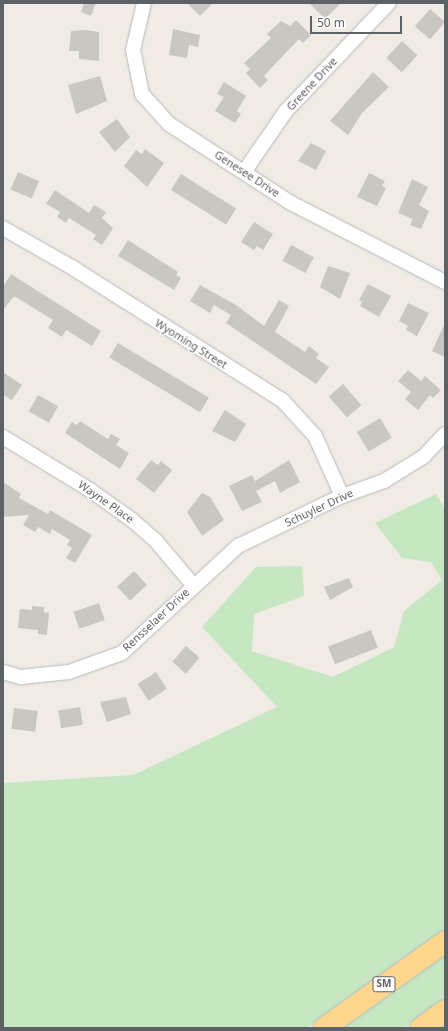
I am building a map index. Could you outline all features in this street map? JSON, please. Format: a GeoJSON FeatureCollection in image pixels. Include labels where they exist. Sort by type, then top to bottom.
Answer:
{"type":"FeatureCollection","features":[{"type":"Feature","properties":{"kind":"highway","name":"SM"},"geometry":{"type":"LineString","coordinates":[[323,1028],[445,941]]}},
{"type":"Feature","properties":{"kind":"highway"},"geometry":{"type":"LineString","coordinates":[[420,1028],[445,1010]]}},
{"type":"Feature","properties":{"kind":"street","name":"Genesee Drive"},"geometry":{"type":"LineString","coordinates":[[144,3],[133,50],[142,94],[169,124],[291,203],[445,282]]}},
{"type":"Feature","properties":{"kind":"street","name":"Greene Drive"},"geometry":{"type":"LineString","coordinates":[[244,172],[286,111],[389,3]]}},
{"type":"Feature","properties":{"kind":"street","name":"Wyoming Street"},"geometry":{"type":"LineString","coordinates":[[3,228],[73,268],[283,401],[315,436],[342,496]]}},
{"type":"Feature","properties":{"kind":"street","name":"Schuyler Drive"},"geometry":{"type":"LineString","coordinates":[[193,586],[238,546],[342,496],[384,481],[423,457],[445,434]]}},
{"type":"Feature","properties":{"kind":"street","name":"Wayne Place"},"geometry":{"type":"LineString","coordinates":[[3,437],[90,490],[132,520],[156,541],[193,586]]}},
{"type":"Feature","properties":{"kind":"street","name":"Rensselaer Drive"},"geometry":{"type":"LineString","coordinates":[[3,672],[21,677],[69,672],[122,653],[193,586]]}},
{"type":"Feature","properties":{"kind":"green space"},"geometry":{"type":"Polygon","coordinates":[[[436,494],[445,508],[445,929],[409,958],[307,1028],[3,1028],[3,783],[133,775],[277,707],[202,627],[256,567],[302,566],[304,596],[254,614],[252,651],[333,677],[394,647],[404,611],[442,580],[431,562],[402,558],[375,523],[436,494]]]}},
{"type":"Feature","properties":{"kind":"green space"},"geometry":{"type":"Polygon","coordinates":[[[445,950],[445,1001],[441,1004],[404,1028],[334,1028],[445,950]]]}},
{"type":"Feature","properties":{"kind":"building"},"geometry":{"type":"Polygon","coordinates":[[[84,3],[96,3],[91,16],[81,12],[84,3]]]}},
{"type":"Feature","properties":{"kind":"building"},"geometry":{"type":"Polygon","coordinates":[[[187,3],[213,3],[200,16],[187,3]]]}},
{"type":"Feature","properties":{"kind":"building"},"geometry":{"type":"Polygon","coordinates":[[[309,3],[341,3],[325,19],[309,3]]]}},
{"type":"Feature","properties":{"kind":"building"},"geometry":{"type":"Polygon","coordinates":[[[430,9],[445,22],[430,39],[415,26],[430,9]]]}},
{"type":"Feature","properties":{"kind":"building"},"geometry":{"type":"Polygon","coordinates":[[[296,20],[311,35],[303,43],[299,39],[264,76],[268,80],[260,88],[246,73],[250,69],[244,63],[271,38],[267,34],[281,21],[290,26],[296,20]]]}},
{"type":"Feature","properties":{"kind":"building"},"geometry":{"type":"Polygon","coordinates":[[[173,29],[200,35],[198,47],[189,45],[187,58],[169,55],[173,29]]]}},
{"type":"Feature","properties":{"kind":"building"},"geometry":{"type":"Polygon","coordinates":[[[86,30],[99,32],[99,61],[79,59],[79,51],[69,51],[71,31],[86,30]]]}},
{"type":"Feature","properties":{"kind":"building"},"geometry":{"type":"Polygon","coordinates":[[[402,41],[417,55],[402,72],[386,58],[402,41]]]}},
{"type":"Feature","properties":{"kind":"building"},"geometry":{"type":"Polygon","coordinates":[[[373,72],[389,87],[362,113],[348,135],[330,121],[373,72]]]}},
{"type":"Feature","properties":{"kind":"building"},"geometry":{"type":"Polygon","coordinates":[[[100,76],[107,101],[76,114],[68,85],[100,76]]]}},
{"type":"Feature","properties":{"kind":"building"},"geometry":{"type":"Polygon","coordinates":[[[224,82],[246,96],[237,111],[241,114],[235,123],[215,111],[224,97],[217,94],[224,82]]]}},
{"type":"Feature","properties":{"kind":"building"},"geometry":{"type":"Polygon","coordinates":[[[117,119],[130,137],[115,152],[99,132],[117,119]]]}},
{"type":"Feature","properties":{"kind":"building"},"geometry":{"type":"Polygon","coordinates":[[[311,143],[326,151],[316,170],[298,161],[311,143]]]}},
{"type":"Feature","properties":{"kind":"building"},"geometry":{"type":"Polygon","coordinates":[[[145,149],[164,163],[147,187],[124,166],[136,150],[142,154],[145,149]]]}},
{"type":"Feature","properties":{"kind":"building"},"geometry":{"type":"Polygon","coordinates":[[[18,172],[39,181],[32,198],[11,189],[18,172]]]}},
{"type":"Feature","properties":{"kind":"building"},"geometry":{"type":"Polygon","coordinates":[[[369,173],[385,181],[382,186],[386,188],[377,206],[357,197],[369,173]]]}},
{"type":"Feature","properties":{"kind":"building"},"geometry":{"type":"Polygon","coordinates":[[[181,174],[236,208],[226,225],[171,190],[181,174]]]}},
{"type":"Feature","properties":{"kind":"building"},"geometry":{"type":"Polygon","coordinates":[[[412,179],[428,187],[419,205],[429,211],[421,229],[410,225],[413,219],[398,213],[412,179]]]}},
{"type":"Feature","properties":{"kind":"building"},"geometry":{"type":"Polygon","coordinates":[[[55,190],[89,213],[94,205],[106,212],[102,218],[113,228],[102,245],[93,239],[96,235],[69,218],[66,223],[57,217],[60,212],[46,204],[55,190]]]}},
{"type":"Feature","properties":{"kind":"building"},"geometry":{"type":"Polygon","coordinates":[[[254,222],[273,234],[263,250],[257,246],[254,250],[241,242],[254,222]]]}},
{"type":"Feature","properties":{"kind":"building"},"geometry":{"type":"Polygon","coordinates":[[[128,240],[178,272],[176,275],[181,278],[174,290],[118,256],[128,240]]]}},
{"type":"Feature","properties":{"kind":"building"},"geometry":{"type":"Polygon","coordinates":[[[291,245],[314,257],[306,273],[283,261],[291,245]]]}},
{"type":"Feature","properties":{"kind":"building"},"geometry":{"type":"Polygon","coordinates":[[[328,266],[350,273],[340,299],[320,287],[328,266]]]}},
{"type":"Feature","properties":{"kind":"building"},"geometry":{"type":"Polygon","coordinates":[[[11,274],[101,331],[92,346],[66,330],[62,337],[48,328],[53,320],[14,296],[3,310],[3,287],[11,274]]]}},
{"type":"Feature","properties":{"kind":"building"},"geometry":{"type":"Polygon","coordinates":[[[368,284],[391,296],[379,317],[360,306],[362,302],[359,300],[368,284]]]}},
{"type":"Feature","properties":{"kind":"building"},"geometry":{"type":"Polygon","coordinates":[[[200,285],[236,305],[264,326],[279,300],[289,306],[275,332],[305,352],[309,346],[319,354],[316,358],[329,367],[316,384],[226,323],[231,315],[214,305],[210,313],[190,301],[200,285]]]}},
{"type":"Feature","properties":{"kind":"building"},"geometry":{"type":"Polygon","coordinates":[[[408,303],[429,313],[417,336],[406,330],[408,326],[399,321],[408,303]]]}},
{"type":"Feature","properties":{"kind":"building"},"geometry":{"type":"Polygon","coordinates":[[[445,323],[445,357],[432,351],[445,323]]]}},
{"type":"Feature","properties":{"kind":"building"},"geometry":{"type":"Polygon","coordinates":[[[118,343],[209,398],[200,412],[109,358],[118,343]]]}},
{"type":"Feature","properties":{"kind":"building"},"geometry":{"type":"Polygon","coordinates":[[[408,370],[421,381],[425,376],[441,390],[433,398],[430,395],[418,410],[405,399],[411,392],[398,381],[408,370]]]}},
{"type":"Feature","properties":{"kind":"building"},"geometry":{"type":"Polygon","coordinates":[[[3,372],[22,385],[12,400],[3,395],[3,372]]]}},
{"type":"Feature","properties":{"kind":"building"},"geometry":{"type":"Polygon","coordinates":[[[343,384],[361,405],[347,418],[329,396],[343,384]]]}},
{"type":"Feature","properties":{"kind":"building"},"geometry":{"type":"Polygon","coordinates":[[[38,395],[58,406],[49,423],[29,412],[38,395]]]}},
{"type":"Feature","properties":{"kind":"building"},"geometry":{"type":"Polygon","coordinates":[[[225,410],[246,424],[235,442],[212,431],[225,410]]]}},
{"type":"Feature","properties":{"kind":"building"},"geometry":{"type":"Polygon","coordinates":[[[380,418],[392,438],[369,452],[357,432],[380,418]]]}},
{"type":"Feature","properties":{"kind":"building"},"geometry":{"type":"Polygon","coordinates":[[[80,421],[108,439],[111,434],[120,439],[116,445],[129,453],[120,469],[65,433],[72,422],[77,425],[80,421]]]}},
{"type":"Feature","properties":{"kind":"building"},"geometry":{"type":"Polygon","coordinates":[[[151,460],[158,465],[161,461],[172,470],[154,493],[136,479],[151,460]]]}},
{"type":"Feature","properties":{"kind":"building"},"geometry":{"type":"Polygon","coordinates":[[[289,460],[300,482],[280,493],[275,481],[256,491],[262,502],[242,511],[229,486],[252,475],[255,481],[289,460]]]}},
{"type":"Feature","properties":{"kind":"building"},"geometry":{"type":"Polygon","coordinates":[[[3,482],[21,494],[19,498],[48,514],[50,510],[92,535],[75,563],[66,558],[72,548],[67,545],[70,540],[52,529],[50,534],[38,527],[35,532],[23,525],[29,515],[3,517],[3,482]]]}},
{"type":"Feature","properties":{"kind":"building"},"geometry":{"type":"Polygon","coordinates":[[[202,493],[210,497],[224,520],[202,536],[187,512],[202,493]]]}},
{"type":"Feature","properties":{"kind":"building"},"geometry":{"type":"Polygon","coordinates":[[[134,571],[147,585],[130,601],[117,587],[134,571]]]}},
{"type":"Feature","properties":{"kind":"building"},"geometry":{"type":"Polygon","coordinates":[[[349,578],[353,587],[330,600],[324,587],[349,578]]]}},
{"type":"Feature","properties":{"kind":"building"},"geometry":{"type":"Polygon","coordinates":[[[99,603],[105,620],[79,629],[73,612],[99,603]]]}},
{"type":"Feature","properties":{"kind":"building"},"geometry":{"type":"Polygon","coordinates":[[[32,606],[44,607],[44,612],[49,613],[47,635],[38,634],[38,630],[18,628],[20,609],[32,610],[32,606]]]}},
{"type":"Feature","properties":{"kind":"building"},"geometry":{"type":"Polygon","coordinates":[[[371,630],[378,648],[335,664],[328,646],[371,630]]]}},
{"type":"Feature","properties":{"kind":"building"},"geometry":{"type":"Polygon","coordinates":[[[186,646],[200,658],[186,674],[172,662],[186,646]]]}},
{"type":"Feature","properties":{"kind":"building"},"geometry":{"type":"Polygon","coordinates":[[[156,672],[167,689],[148,701],[138,684],[156,672]]]}},
{"type":"Feature","properties":{"kind":"building"},"geometry":{"type":"Polygon","coordinates":[[[126,697],[131,714],[107,722],[100,702],[126,697]]]}},
{"type":"Feature","properties":{"kind":"building"},"geometry":{"type":"Polygon","coordinates":[[[80,707],[83,725],[61,728],[58,710],[80,707]]]}},
{"type":"Feature","properties":{"kind":"building"},"geometry":{"type":"Polygon","coordinates":[[[14,708],[38,711],[35,732],[11,729],[14,708]]]}}]}
